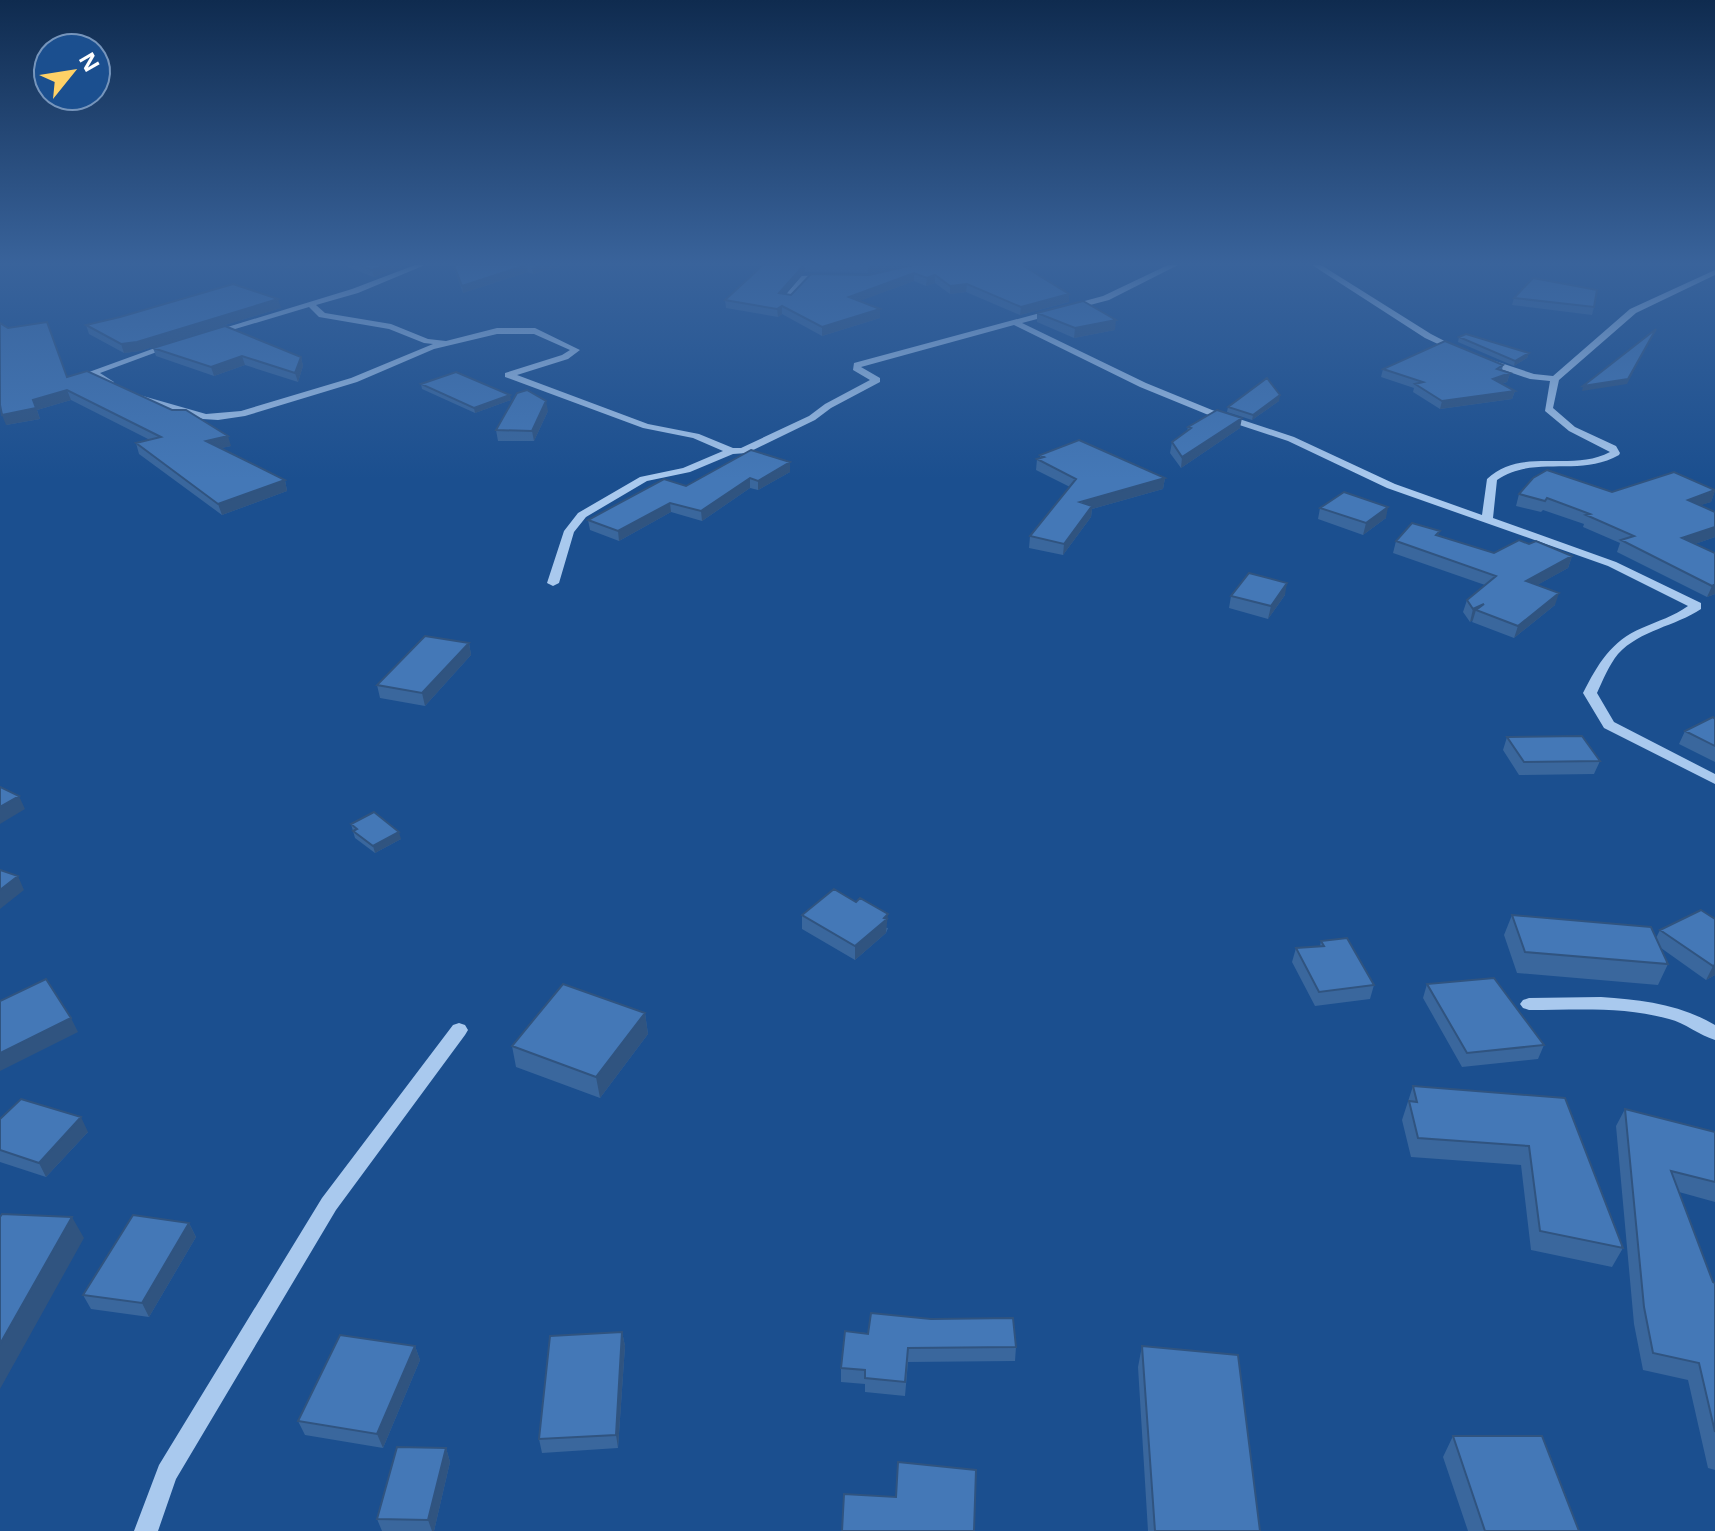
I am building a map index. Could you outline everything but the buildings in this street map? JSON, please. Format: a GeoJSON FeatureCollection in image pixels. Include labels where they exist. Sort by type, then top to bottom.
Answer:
{"type":"FeatureCollection","features":[{"type":"Feature","properties":{"kind":"street"},"geometry":{"type":"LineString","coordinates":[[184,341],[93,372],[139,399],[206,417],[218,417],[242,414],[354,380],[420,352],[474,336]]}},
{"type":"Feature","properties":{"kind":"street"},"geometry":{"type":"LineString","coordinates":[[549,336],[576,350],[565,357],[508,375],[646,426],[696,436],[732,451]]}},
{"type":"Feature","properties":{"kind":"street"},"geometry":{"type":"LineString","coordinates":[[553,583],[569,531],[582,515],[644,479],[686,470],[732,451],[743,451],[812,418],[877,380],[856,368],[857,365],[961,336]]}},
{"type":"Feature","properties":{"kind":"street"},"geometry":{"type":"LineString","coordinates":[[1043,336],[1143,385],[1209,412],[1291,439],[1353,470],[1612,564],[1697,606],[1682,618],[1625,641],[1607,659],[1590,693],[1609,725],[1715,780]]}},
{"type":"Feature","properties":{"kind":"street"},"geometry":{"type":"LineString","coordinates":[[1429,336],[1514,372],[1555,379]]}},
{"type":"Feature","properties":{"kind":"street"},"geometry":{"type":"LineString","coordinates":[[1487,520],[1492,479],[1506,468],[1534,463],[1596,461],[1615,453],[1613,448],[1572,429],[1548,409],[1555,379],[1604,336]]}},
{"type":"Feature","properties":{"kind":"street"},"geometry":{"type":"LineString","coordinates":[[414,337],[448,342]]}},
{"type":"Feature","properties":{"kind":"street"},"geometry":{"type":"LineString","coordinates":[[414,337],[420,352]]}},
{"type":"Feature","properties":{"kind":"street"},"geometry":{"type":"LineString","coordinates":[[1529,1004],[1610,1004],[1662,1012],[1690,1019],[1715,1033]]}},
{"type":"Feature","properties":{"kind":"street"},"geometry":{"type":"LineString","coordinates":[[146,1531],[167,1473],[329,1204],[459,1030]]}}]}
